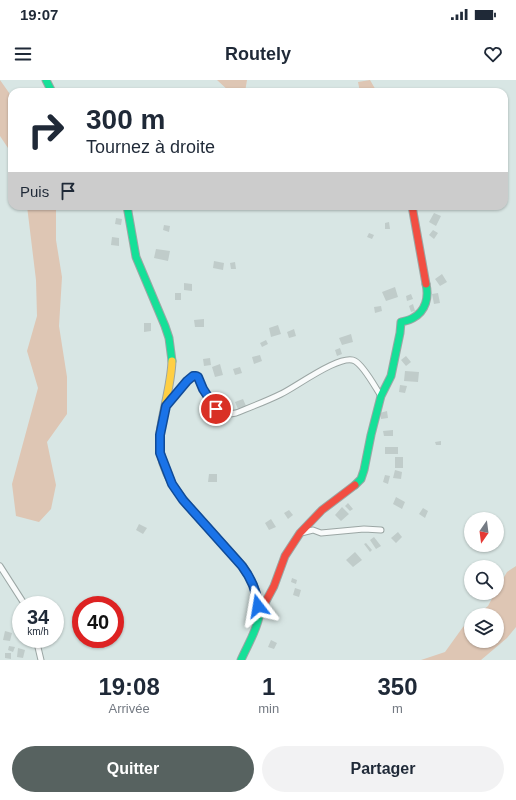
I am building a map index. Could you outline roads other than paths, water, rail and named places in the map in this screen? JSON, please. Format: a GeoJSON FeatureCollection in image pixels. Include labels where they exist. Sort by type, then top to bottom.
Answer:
{"type":"FeatureCollection","features":[{"type":"Feature","properties":{"kind":"street"},"geometry":{"type":"LineString","coordinates":[[128,210],[132,226],[132,242],[136,256],[142,274],[164,321],[171,349],[172,372],[160,435],[160,453],[172,484],[183,500],[248,575],[257,598],[259,614]]}},
{"type":"Feature","properties":{"kind":"street"},"geometry":{"type":"LineString","coordinates":[[241,660],[259,614],[274,586],[285,556],[300,533],[322,510],[361,479],[370,435],[381,396],[391,376],[400,333],[400,322],[413,318],[420,313],[425,306],[427,297],[423,264],[413,210]]}},
{"type":"Feature","properties":{"kind":"street"},"geometry":{"type":"LineString","coordinates":[[166,406],[187,381],[193,376],[196,376],[216,409],[224,414],[236,413],[282,394],[316,373],[338,362],[348,360],[355,361],[360,365],[381,396]]}},
{"type":"Feature","properties":{"kind":"street"},"geometry":{"type":"LineString","coordinates":[[300,533],[313,530],[321,533],[364,529],[381,530]]}},
{"type":"Feature","properties":{"kind":"street"},"geometry":{"type":"LineString","coordinates":[[0,566],[19,596]]}},
{"type":"Feature","properties":{"kind":"street"},"geometry":{"type":"LineString","coordinates":[[38,648],[41,660]]}}]}
